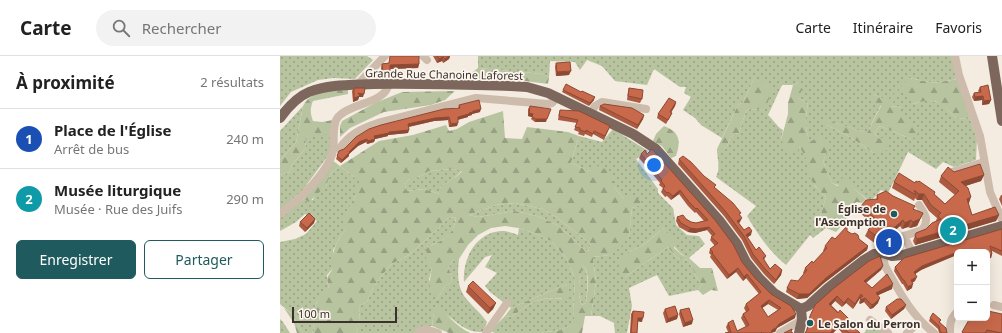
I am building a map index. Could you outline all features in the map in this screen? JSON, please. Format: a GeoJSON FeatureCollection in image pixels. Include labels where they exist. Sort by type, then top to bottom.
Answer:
{"type":"FeatureCollection","features":[{"type":"Feature","properties":{"kind":"main road"},"geometry":{"type":"LineString","coordinates":[[992,56],[1002,121]]}},
{"type":"Feature","properties":{"kind":"main road","name":"Grande Rue Chanoine Laforest"},"geometry":{"type":"LineString","coordinates":[[280,118],[289,106],[299,97],[308,92],[329,87],[358,84],[389,84],[511,86],[538,89],[558,97],[634,134],[656,149],[719,220],[737,244],[746,262],[759,278],[769,289],[801,309]]}},
{"type":"Feature","properties":{"kind":"main road"},"geometry":{"type":"LineString","coordinates":[[799,333],[802,320],[801,309],[816,300],[828,288],[864,260],[878,254],[892,256],[903,255],[1002,226]]}},
{"type":"Feature","properties":{"kind":"street"},"geometry":{"type":"LineString","coordinates":[[358,84],[385,56]]}},
{"type":"Feature","properties":{"kind":"street"},"geometry":{"type":"LineString","coordinates":[[955,56],[959,75],[980,136],[990,192],[1002,220]]}},
{"type":"Feature","properties":{"kind":"street"},"geometry":{"type":"LineString","coordinates":[[280,214],[302,196],[323,171],[333,152],[335,122],[339,116],[380,96],[386,92],[389,84]]}},
{"type":"Feature","properties":{"kind":"street"},"geometry":{"type":"LineString","coordinates":[[339,149],[355,133],[363,128],[476,98],[548,104],[552,103],[558,97]]}},
{"type":"Feature","properties":{"kind":"street"},"geometry":{"type":"LineString","coordinates":[[591,113],[596,106],[602,102],[646,108]]}},
{"type":"Feature","properties":{"kind":"street"},"geometry":{"type":"LineString","coordinates":[[952,172],[984,162]]}},
{"type":"Feature","properties":{"kind":"street"},"geometry":{"type":"LineString","coordinates":[[919,205],[926,216],[926,223],[922,230],[891,242],[878,254],[907,305],[920,321],[934,333]]}},
{"type":"Feature","properties":{"kind":"street"},"geometry":{"type":"LineString","coordinates":[[904,236],[916,250]]}},
{"type":"Feature","properties":{"kind":"street"},"geometry":{"type":"LineString","coordinates":[[486,333],[506,303]]}},
{"type":"Feature","properties":{"kind":"street"},"geometry":{"type":"LineString","coordinates":[[950,333],[950,321],[954,316]]}},
{"type":"Feature","properties":{"kind":"street"},"geometry":{"type":"LineString","coordinates":[[780,333],[802,320]]}},
{"type":"Feature","properties":{"kind":"street"},"geometry":{"type":"LineString","coordinates":[[870,320],[888,333]]}},
{"type":"Feature","properties":{"kind":"street"},"geometry":{"type":"LineString","coordinates":[[907,333],[920,321]]}},
{"type":"Feature","properties":{"kind":"street"},"geometry":{"type":"LineString","coordinates":[[418,333],[425,330],[438,333]]}},
{"type":"Feature","properties":{"kind":"green space"},"geometry":{"type":"Polygon","coordinates":[[[280,56],[367,56],[373,60],[355,79],[333,78],[318,80],[291,92],[280,106],[280,56]]]}},
{"type":"Feature","properties":{"kind":"green space"},"geometry":{"type":"Polygon","coordinates":[[[478,56],[951,56],[958,79],[934,83],[909,78],[913,104],[928,100],[941,103],[956,118],[970,119],[977,139],[976,160],[954,167],[943,162],[936,169],[908,152],[888,193],[881,190],[871,201],[852,188],[832,183],[823,162],[827,150],[810,143],[806,124],[808,104],[799,98],[798,83],[793,85],[782,85],[768,115],[783,130],[781,140],[799,147],[807,156],[810,177],[815,186],[826,197],[820,217],[824,221],[826,228],[813,238],[810,235],[786,265],[764,242],[747,216],[756,206],[716,177],[719,166],[717,149],[720,154],[732,136],[739,133],[746,111],[750,109],[764,110],[754,79],[743,102],[738,105],[722,138],[701,125],[695,118],[683,110],[691,97],[684,93],[686,87],[680,87],[654,69],[647,85],[615,81],[602,66],[587,60],[580,70],[575,62],[550,61],[549,77],[543,74],[478,68],[478,56]],[[898,90],[891,99],[883,99],[873,94],[881,105],[867,133],[828,121],[827,125],[850,137],[874,153],[880,139],[874,133],[880,126],[911,139],[901,113],[901,108],[897,106],[889,107],[898,90]]]}},
{"type":"Feature","properties":{"kind":"green space"},"geometry":{"type":"Polygon","coordinates":[[[478,68],[543,74],[549,77],[548,84],[472,78],[469,75],[478,68]]]}},
{"type":"Feature","properties":{"kind":"green space"},"geometry":{"type":"Polygon","coordinates":[[[909,78],[934,83],[958,79],[970,119],[956,118],[937,102],[927,101],[913,104],[901,86],[909,78]]]}},
{"type":"Feature","properties":{"kind":"green space"},"geometry":{"type":"Polygon","coordinates":[[[754,79],[762,81],[770,87],[771,94],[767,104],[764,110],[750,109],[746,111],[739,133],[732,136],[720,155],[717,149],[738,105],[743,102],[754,79]]]}},
{"type":"Feature","properties":{"kind":"green space"},"geometry":{"type":"Polygon","coordinates":[[[798,83],[802,88],[799,98],[808,104],[806,123],[810,142],[820,136],[825,138],[830,143],[823,162],[832,183],[838,186],[842,178],[849,182],[852,187],[866,199],[862,203],[857,202],[848,206],[847,220],[836,232],[826,228],[824,221],[820,217],[826,197],[811,180],[806,159],[802,151],[799,147],[797,154],[789,152],[781,140],[788,114],[788,103],[793,85],[798,83]]]}},
{"type":"Feature","properties":{"kind":"green space"},"geometry":{"type":"Polygon","coordinates":[[[348,89],[348,94],[313,101],[311,106],[311,115],[313,121],[322,122],[333,120],[331,134],[318,136],[311,134],[306,138],[305,149],[292,165],[290,172],[280,175],[280,160],[296,143],[303,106],[311,97],[317,94],[348,89]]]}},
{"type":"Feature","properties":{"kind":"green space"},"geometry":{"type":"Polygon","coordinates":[[[898,89],[897,97],[890,107],[897,106],[901,108],[901,113],[919,130],[916,137],[911,139],[880,126],[874,133],[880,139],[885,137],[890,143],[888,149],[882,153],[874,153],[850,137],[827,125],[823,119],[867,133],[881,106],[871,99],[873,94],[883,99],[890,99],[898,89]]]}},
{"type":"Feature","properties":{"kind":"green space"},"geometry":{"type":"Polygon","coordinates":[[[455,91],[445,100],[431,105],[384,112],[350,128],[340,137],[340,126],[342,121],[375,103],[402,92],[455,91]]]}},
{"type":"Feature","properties":{"kind":"green space"},"geometry":{"type":"Polygon","coordinates":[[[303,106],[296,143],[280,160],[280,131],[303,106]]]}},
{"type":"Feature","properties":{"kind":"green space"},"geometry":{"type":"Polygon","coordinates":[[[503,111],[505,138],[522,139],[527,127],[568,132],[579,136],[571,163],[589,171],[595,165],[612,172],[614,187],[624,199],[635,195],[643,204],[632,208],[629,236],[621,247],[610,255],[593,257],[596,282],[591,316],[585,316],[582,333],[537,333],[561,330],[575,324],[573,312],[575,279],[567,259],[551,241],[519,228],[505,226],[491,228],[478,235],[468,245],[459,259],[454,259],[448,268],[452,275],[451,282],[444,288],[437,300],[431,289],[430,282],[432,269],[426,260],[427,247],[442,240],[450,233],[453,229],[456,217],[448,218],[409,255],[390,265],[373,288],[367,302],[359,306],[360,321],[356,333],[312,333],[314,331],[312,315],[320,294],[329,287],[327,280],[333,266],[333,252],[337,242],[345,230],[345,217],[356,195],[354,190],[361,179],[355,180],[354,177],[340,166],[379,141],[413,135],[446,125],[449,131],[457,129],[469,122],[503,111]],[[453,169],[429,171],[415,179],[409,179],[405,184],[406,191],[424,189],[440,194],[440,188],[462,171],[453,169]],[[515,203],[496,205],[469,215],[478,217],[515,211],[537,216],[557,225],[581,247],[588,251],[591,244],[543,209],[515,203]],[[583,265],[579,295],[582,305],[586,303],[588,283],[587,273],[583,265]]]}},
{"type":"Feature","properties":{"kind":"green space"},"geometry":{"type":"Polygon","coordinates":[[[664,126],[676,134],[679,141],[676,156],[671,158],[662,146],[653,141],[656,134],[664,126]]]}},
{"type":"Feature","properties":{"kind":"green space"},"geometry":{"type":"Polygon","coordinates":[[[613,129],[648,151],[636,159],[658,189],[658,193],[673,208],[676,225],[687,235],[699,236],[705,244],[689,258],[680,253],[664,228],[643,245],[629,252],[625,277],[668,247],[677,258],[689,260],[696,277],[702,285],[698,290],[669,296],[657,275],[629,288],[632,306],[627,333],[615,333],[614,323],[600,316],[591,316],[596,282],[593,257],[610,255],[629,236],[632,208],[642,204],[624,199],[614,187],[589,171],[571,163],[579,136],[602,142],[613,129]]]}},
{"type":"Feature","properties":{"kind":"green space"},"geometry":{"type":"Polygon","coordinates":[[[312,133],[331,134],[330,151],[302,191],[280,210],[280,175],[290,172],[292,165],[305,149],[306,138],[312,133]]]}},
{"type":"Feature","properties":{"kind":"green space"},"geometry":{"type":"Polygon","coordinates":[[[332,160],[340,166],[331,173],[326,186],[309,202],[304,199],[332,160]]]}},
{"type":"Feature","properties":{"kind":"green space"},"geometry":{"type":"Polygon","coordinates":[[[340,166],[354,177],[362,179],[347,212],[345,230],[333,250],[333,268],[327,275],[329,287],[320,296],[315,307],[313,318],[314,331],[312,333],[303,333],[291,313],[280,304],[280,242],[295,239],[306,234],[317,221],[305,214],[296,222],[280,231],[280,218],[304,199],[313,200],[315,195],[326,186],[331,173],[340,166]]]}},
{"type":"Feature","properties":{"kind":"green space"},"geometry":{"type":"Polygon","coordinates":[[[453,169],[462,170],[440,188],[440,194],[424,189],[406,191],[405,184],[409,179],[415,179],[429,171],[453,169]]]}},
{"type":"Feature","properties":{"kind":"green space"},"geometry":{"type":"Polygon","coordinates":[[[515,203],[543,209],[556,217],[591,244],[588,251],[581,247],[557,225],[537,216],[515,211],[478,217],[469,215],[496,205],[515,203]]]}},
{"type":"Feature","properties":{"kind":"green space"},"geometry":{"type":"Polygon","coordinates":[[[456,217],[453,229],[447,237],[427,247],[427,260],[432,269],[429,279],[437,300],[444,288],[451,282],[452,275],[448,268],[454,259],[459,259],[458,274],[460,286],[465,298],[487,322],[483,332],[467,329],[446,314],[434,311],[432,326],[421,327],[414,333],[356,333],[360,321],[359,306],[367,302],[373,288],[390,265],[409,255],[448,218],[456,217]]]}},
{"type":"Feature","properties":{"kind":"green space"},"geometry":{"type":"Polygon","coordinates":[[[519,228],[551,241],[567,259],[575,279],[573,312],[576,324],[561,330],[537,333],[495,333],[490,331],[505,316],[512,317],[529,304],[547,299],[562,299],[567,284],[511,308],[490,292],[485,286],[497,273],[485,267],[492,255],[485,257],[464,282],[465,264],[472,248],[478,242],[485,236],[502,231],[518,235],[519,228]]]}},
{"type":"Feature","properties":{"kind":"green space"},"geometry":{"type":"Polygon","coordinates":[[[664,228],[676,243],[674,248],[682,255],[689,258],[700,268],[712,268],[718,291],[711,290],[703,295],[698,290],[702,285],[696,277],[689,260],[677,258],[668,247],[625,277],[619,271],[620,259],[629,252],[643,245],[664,228]]]}},
{"type":"Feature","properties":{"kind":"green space"},"geometry":{"type":"Polygon","coordinates":[[[583,264],[587,273],[588,283],[586,303],[582,305],[579,290],[583,264]]]}},
{"type":"Feature","properties":{"kind":"green space"},"geometry":{"type":"Polygon","coordinates":[[[567,284],[569,296],[539,300],[525,307],[512,317],[505,316],[511,308],[567,284]]]}},
{"type":"Feature","properties":{"kind":"green space"},"geometry":{"type":"Polygon","coordinates":[[[437,300],[451,319],[470,333],[449,333],[432,326],[437,300]]]}},
{"type":"Feature","properties":{"kind":"green space"},"geometry":{"type":"Polygon","coordinates":[[[284,308],[291,313],[303,333],[297,333],[294,323],[284,308]]]}},
{"type":"Feature","properties":{"kind":"green space"},"geometry":{"type":"Polygon","coordinates":[[[280,319],[283,322],[290,333],[280,333],[280,319]]]}},
{"type":"Feature","properties":{"kind":"green space"},"geometry":{"type":"Polygon","coordinates":[[[871,324],[884,333],[864,333],[871,324]]]}},
{"type":"Feature","properties":{"kind":"building"},"geometry":{"type":"Polygon","coordinates":[[[390,56],[419,56],[419,64],[390,65],[390,73],[383,73],[382,64],[389,63],[390,56]]]}},
{"type":"Feature","properties":{"kind":"building"},"geometry":{"type":"Polygon","coordinates":[[[437,56],[449,56],[445,59],[443,57],[439,59],[437,56]]]}},
{"type":"Feature","properties":{"kind":"building"},"geometry":{"type":"Polygon","coordinates":[[[570,62],[571,71],[557,72],[556,63],[570,62]]]}},
{"type":"Feature","properties":{"kind":"building"},"geometry":{"type":"Polygon","coordinates":[[[566,84],[595,97],[590,103],[563,90],[566,84]]]}},
{"type":"Feature","properties":{"kind":"building"},"geometry":{"type":"Polygon","coordinates":[[[988,85],[991,100],[984,101],[983,96],[975,97],[974,93],[981,92],[980,87],[988,85]]]}},
{"type":"Feature","properties":{"kind":"building"},"geometry":{"type":"Polygon","coordinates":[[[354,88],[365,88],[364,94],[358,93],[360,96],[354,98],[354,88]]]}},
{"type":"Feature","properties":{"kind":"building"},"geometry":{"type":"Polygon","coordinates":[[[629,88],[643,90],[642,99],[628,96],[629,88]]]}},
{"type":"Feature","properties":{"kind":"building"},"geometry":{"type":"Polygon","coordinates":[[[669,98],[676,102],[670,112],[672,113],[668,120],[658,114],[669,98]]]}},
{"type":"Feature","properties":{"kind":"building"},"geometry":{"type":"Polygon","coordinates":[[[479,100],[481,109],[458,117],[458,123],[451,124],[449,117],[435,118],[408,124],[409,130],[389,132],[374,136],[375,139],[368,141],[367,139],[359,142],[342,160],[337,156],[339,151],[344,149],[356,137],[369,129],[444,109],[460,108],[459,105],[479,100]]]}},
{"type":"Feature","properties":{"kind":"building"},"geometry":{"type":"Polygon","coordinates":[[[604,104],[632,108],[644,115],[638,125],[600,106],[604,104]]]}},
{"type":"Feature","properties":{"kind":"building"},"geometry":{"type":"Polygon","coordinates":[[[530,106],[551,109],[547,119],[536,119],[532,117],[533,114],[529,113],[530,106]]]}},
{"type":"Feature","properties":{"kind":"building"},"geometry":{"type":"Polygon","coordinates":[[[560,110],[579,111],[610,126],[605,136],[594,131],[593,134],[586,130],[586,132],[575,127],[578,120],[559,116],[560,110]]]}},
{"type":"Feature","properties":{"kind":"building"},"geometry":{"type":"Polygon","coordinates":[[[652,149],[715,220],[733,244],[742,262],[755,278],[771,294],[791,306],[796,314],[779,324],[772,330],[771,333],[725,333],[731,332],[728,323],[733,320],[737,331],[749,325],[743,314],[749,310],[746,304],[761,292],[747,274],[744,277],[738,268],[729,275],[710,249],[718,243],[711,237],[715,234],[709,227],[697,229],[690,228],[681,223],[677,217],[683,215],[686,219],[696,223],[708,220],[689,202],[680,190],[673,196],[663,189],[665,186],[661,181],[662,180],[641,154],[645,150],[647,154],[652,149]],[[769,300],[761,306],[768,317],[781,308],[769,300]]]}},
{"type":"Feature","properties":{"kind":"building"},"geometry":{"type":"Polygon","coordinates":[[[683,156],[716,185],[714,187],[733,203],[741,213],[739,214],[742,218],[737,221],[744,230],[749,227],[752,231],[746,235],[756,250],[759,247],[766,256],[763,258],[770,269],[775,264],[782,270],[776,280],[753,254],[744,236],[726,212],[679,159],[683,156]]]}},
{"type":"Feature","properties":{"kind":"building"},"geometry":{"type":"Polygon","coordinates":[[[980,164],[984,175],[961,182],[968,188],[971,197],[967,199],[972,215],[995,207],[999,215],[917,239],[915,235],[916,233],[926,229],[932,223],[941,219],[938,216],[941,213],[931,205],[924,194],[919,194],[914,190],[916,195],[894,182],[899,173],[915,183],[916,181],[919,181],[935,192],[934,194],[945,204],[959,191],[941,176],[948,167],[954,172],[980,164]]]}},
{"type":"Feature","properties":{"kind":"building"},"geometry":{"type":"Polygon","coordinates":[[[886,191],[893,196],[915,206],[913,209],[923,213],[920,219],[913,222],[911,220],[905,223],[903,220],[882,240],[868,230],[877,220],[861,206],[866,200],[878,199],[877,195],[886,191]]]}},
{"type":"Feature","properties":{"kind":"building"},"geometry":{"type":"Polygon","coordinates":[[[309,213],[315,219],[307,228],[300,222],[309,213]]]}},
{"type":"Feature","properties":{"kind":"building"},"geometry":{"type":"Polygon","coordinates":[[[847,226],[847,231],[858,235],[859,239],[868,246],[826,278],[809,294],[799,294],[787,288],[791,280],[798,281],[807,270],[805,268],[812,261],[813,263],[827,248],[825,246],[832,237],[835,239],[847,226]]]}},
{"type":"Feature","properties":{"kind":"building"},"geometry":{"type":"Polygon","coordinates":[[[1002,229],[1002,251],[990,246],[992,254],[990,255],[990,249],[954,249],[954,253],[922,266],[914,272],[917,277],[911,280],[913,284],[908,287],[895,267],[904,258],[1002,229]]]}},
{"type":"Feature","properties":{"kind":"building"},"geometry":{"type":"Polygon","coordinates":[[[880,256],[883,266],[864,281],[872,288],[887,274],[893,284],[876,293],[880,298],[875,303],[872,305],[865,298],[861,300],[860,298],[863,296],[861,294],[855,304],[848,298],[844,303],[837,296],[829,304],[838,313],[840,310],[849,319],[847,321],[860,333],[849,333],[839,324],[830,333],[805,333],[815,305],[869,261],[880,256]]]}},
{"type":"Feature","properties":{"kind":"building"},"geometry":{"type":"Polygon","coordinates":[[[473,281],[496,303],[490,308],[468,286],[473,281]]]}},
{"type":"Feature","properties":{"kind":"building"},"geometry":{"type":"Polygon","coordinates":[[[897,299],[901,299],[906,305],[892,315],[886,307],[897,299]]]}},
{"type":"Feature","properties":{"kind":"building"},"geometry":{"type":"Polygon","coordinates":[[[675,306],[678,315],[668,319],[665,309],[675,306]]]}},
{"type":"Feature","properties":{"kind":"building"},"geometry":{"type":"Polygon","coordinates":[[[689,308],[693,320],[685,323],[680,310],[689,308]]]}},
{"type":"Feature","properties":{"kind":"building"},"geometry":{"type":"Polygon","coordinates":[[[633,311],[644,312],[643,318],[638,318],[637,333],[631,333],[633,311]]]}},
{"type":"Feature","properties":{"kind":"building"},"geometry":{"type":"Polygon","coordinates":[[[990,311],[1002,314],[1002,333],[987,330],[985,333],[962,332],[968,321],[990,321],[990,311]]]}},
{"type":"Feature","properties":{"kind":"building"},"geometry":{"type":"Polygon","coordinates":[[[933,313],[941,320],[939,322],[946,328],[947,333],[942,333],[939,326],[930,318],[933,313]]]}},
{"type":"Feature","properties":{"kind":"building"},"geometry":{"type":"Polygon","coordinates":[[[792,329],[791,332],[793,333],[784,333],[792,329]]]}},
{"type":"Feature","properties":{"kind":"place","name":"Église de l'Assomption"},"geometry":{"type":"Point","coordinates":[894,214]}},
{"type":"Feature","properties":{"kind":"place","name":"Musée liturgique"},"geometry":{"type":"Point","coordinates":[953,230]}},
{"type":"Feature","properties":{"kind":"place","name":"Place de l'Église"},"geometry":{"type":"Point","coordinates":[889,242]}},
{"type":"Feature","properties":{"kind":"place","name":"Le Salon du Perron"},"geometry":{"type":"Point","coordinates":[810,323]}}]}
